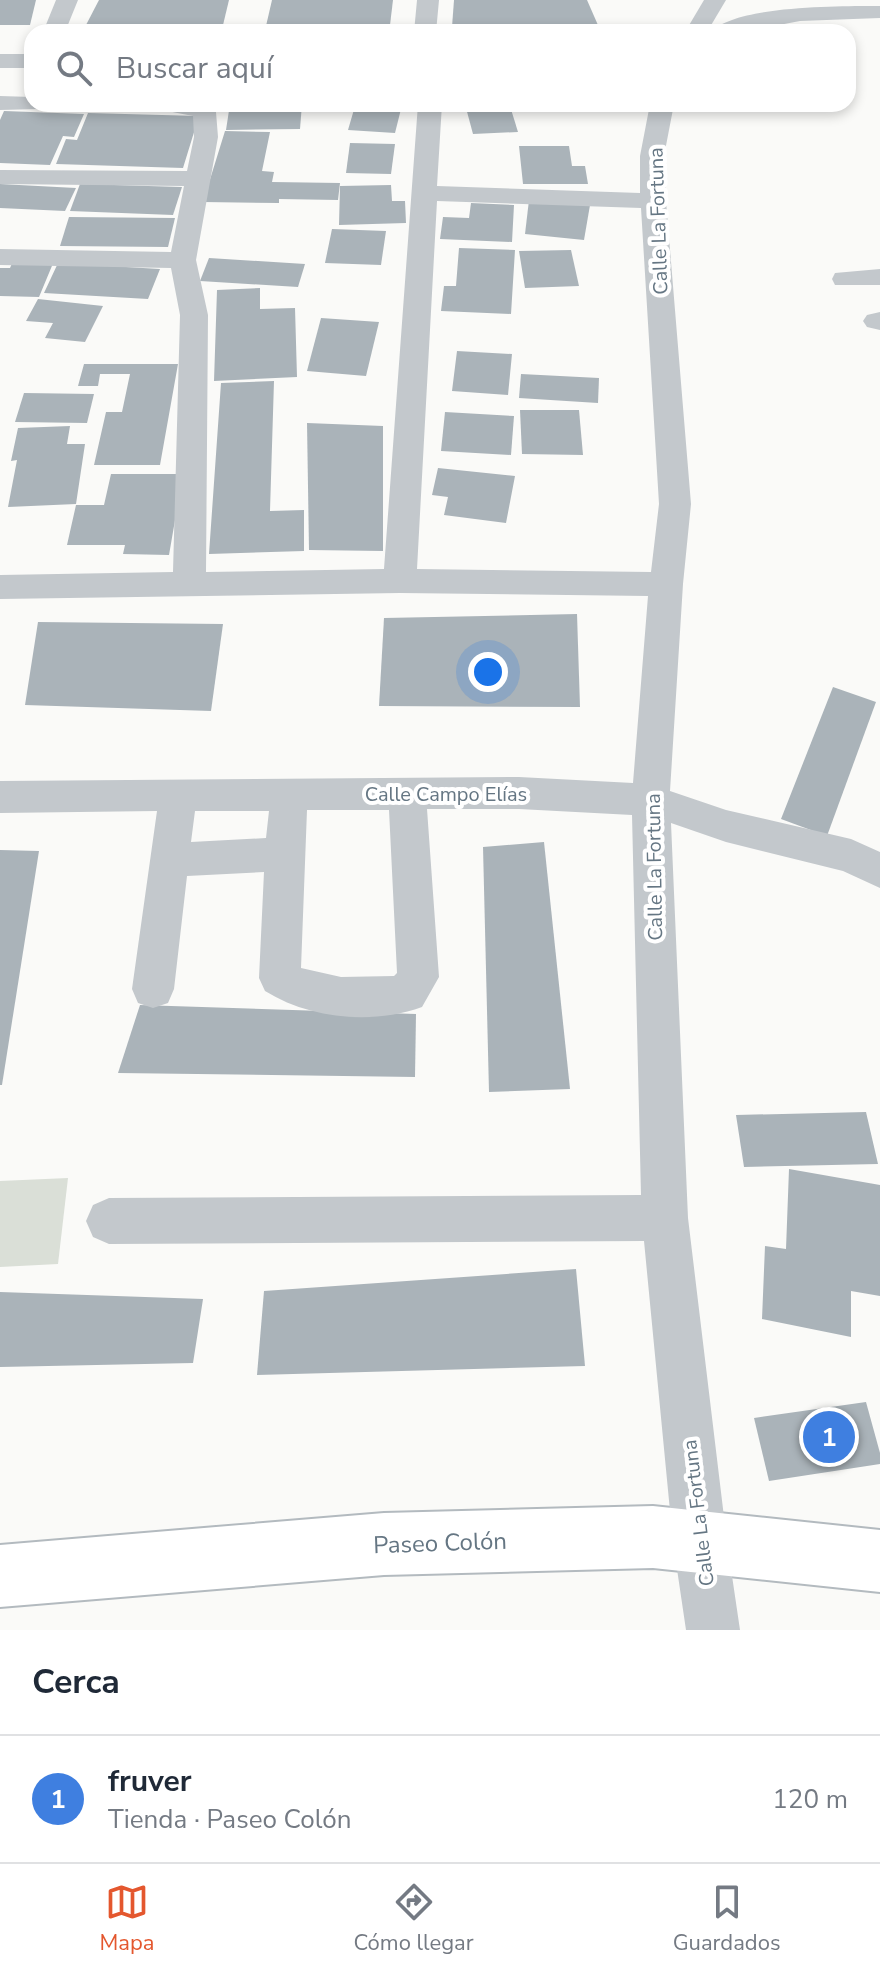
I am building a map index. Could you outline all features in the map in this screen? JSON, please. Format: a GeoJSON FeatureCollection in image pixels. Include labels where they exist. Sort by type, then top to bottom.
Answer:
{"type":"FeatureCollection","features":[{"type":"Feature","properties":{"kind":"main road","name":"Paseo Colón"},"geometry":{"type":"LineString","coordinates":[[0,1576],[384,1544],[653,1537],[880,1561]]}},
{"type":"Feature","properties":{"kind":"street"},"geometry":{"type":"LineString","coordinates":[[57,24],[67,0]]}},
{"type":"Feature","properties":{"kind":"street"},"geometry":{"type":"LineString","coordinates":[[426,24],[428,0]]}},
{"type":"Feature","properties":{"kind":"street"},"geometry":{"type":"LineString","coordinates":[[701,24],[715,0]]}},
{"type":"Feature","properties":{"kind":"street"},"geometry":{"type":"LineString","coordinates":[[749,24],[806,14],[873,19]]}},
{"type":"Feature","properties":{"kind":"street"},"geometry":{"type":"LineString","coordinates":[[0,61],[24,61]]}},
{"type":"Feature","properties":{"kind":"street"},"geometry":{"type":"LineString","coordinates":[[0,103],[24,104]]}},
{"type":"Feature","properties":{"kind":"street"},"geometry":{"type":"LineString","coordinates":[[189,586],[194,315],[183,260],[206,137],[204,112]]}},
{"type":"Feature","properties":{"kind":"street"},"geometry":{"type":"LineString","coordinates":[[400,581],[430,112]]}},
{"type":"Feature","properties":{"kind":"street","name":"Calle La Fortuna"},"geometry":{"type":"LineString","coordinates":[[660,112],[652,156],[653,201],[675,504],[666,584],[651,800],[665,1218],[700,1542],[713,1630]]}},
{"type":"Feature","properties":{"kind":"street"},"geometry":{"type":"LineString","coordinates":[[0,177],[199,179]]}},
{"type":"Feature","properties":{"kind":"street"},"geometry":{"type":"LineString","coordinates":[[427,193],[653,201]]}},
{"type":"Feature","properties":{"kind":"street"},"geometry":{"type":"LineString","coordinates":[[0,257],[183,260]]}},
{"type":"Feature","properties":{"kind":"street"},"geometry":{"type":"LineString","coordinates":[[845,279],[880,277]]}},
{"type":"Feature","properties":{"kind":"street"},"geometry":{"type":"LineString","coordinates":[[0,587],[400,581],[666,584]]}},
{"type":"Feature","properties":{"kind":"street"},"geometry":{"type":"LineString","coordinates":[[290,795],[284,854],[280,978],[292,988],[311,992],[389,998],[407,993],[418,977],[407,794]]}},
{"type":"Feature","properties":{"kind":"street","name":"Calle Campo Elías"},"geometry":{"type":"LineString","coordinates":[[0,797],[533,794],[651,800],[726,826],[851,856],[880,871]]}},
{"type":"Feature","properties":{"kind":"street"},"geometry":{"type":"LineString","coordinates":[[153,989],[178,796]]}},
{"type":"Feature","properties":{"kind":"street"},"geometry":{"type":"LineString","coordinates":[[169,860],[284,854]]}},
{"type":"Feature","properties":{"kind":"street"},"geometry":{"type":"LineString","coordinates":[[109,1221],[665,1218]]}},
{"type":"Feature","properties":{"kind":"shaded area"},"geometry":{"type":"Polygon","coordinates":[[[68,1178],[58,1264],[0,1267],[0,1181],[68,1178]]]}},
{"type":"Feature","properties":{"kind":"building"},"geometry":{"type":"Polygon","coordinates":[[[0,0],[36,0],[30,24],[0,25],[0,0]]]}},
{"type":"Feature","properties":{"kind":"building"},"geometry":{"type":"Polygon","coordinates":[[[99,0],[229,0],[223,24],[87,24],[99,0]]]}},
{"type":"Feature","properties":{"kind":"building"},"geometry":{"type":"Polygon","coordinates":[[[272,0],[393,0],[390,24],[266,24],[272,0]]]}},
{"type":"Feature","properties":{"kind":"building"},"geometry":{"type":"Polygon","coordinates":[[[454,0],[587,0],[598,24],[452,24],[454,0]]]}},
{"type":"Feature","properties":{"kind":"building"},"geometry":{"type":"Polygon","coordinates":[[[4,111],[84,114],[74,137],[63,136],[50,165],[0,163],[0,120],[4,111]]]}},
{"type":"Feature","properties":{"kind":"building"},"geometry":{"type":"Polygon","coordinates":[[[229,112],[301,112],[300,129],[226,130],[229,112]]]}},
{"type":"Feature","properties":{"kind":"building"},"geometry":{"type":"Polygon","coordinates":[[[353,112],[400,112],[395,133],[348,130],[353,112]]]}},
{"type":"Feature","properties":{"kind":"building"},"geometry":{"type":"Polygon","coordinates":[[[467,112],[512,112],[518,132],[473,134],[467,112]]]}},
{"type":"Feature","properties":{"kind":"building"},"geometry":{"type":"Polygon","coordinates":[[[88,113],[199,116],[183,168],[56,164],[66,139],[77,140],[88,113]]]}},
{"type":"Feature","properties":{"kind":"building"},"geometry":{"type":"Polygon","coordinates":[[[225,131],[270,132],[262,171],[274,172],[272,182],[340,183],[338,200],[203,202],[225,131]]]}},
{"type":"Feature","properties":{"kind":"building"},"geometry":{"type":"Polygon","coordinates":[[[350,143],[395,144],[391,174],[346,173],[350,143]]]}},
{"type":"Feature","properties":{"kind":"building"},"geometry":{"type":"Polygon","coordinates":[[[519,146],[569,146],[572,166],[585,166],[588,184],[523,184],[519,146]]]}},
{"type":"Feature","properties":{"kind":"building"},"geometry":{"type":"Polygon","coordinates":[[[0,184],[76,188],[65,211],[0,208],[0,184]]]}},
{"type":"Feature","properties":{"kind":"building"},"geometry":{"type":"Polygon","coordinates":[[[80,184],[182,187],[173,215],[70,211],[80,184]]]}},
{"type":"Feature","properties":{"kind":"building"},"geometry":{"type":"Polygon","coordinates":[[[391,185],[392,201],[405,201],[406,223],[339,225],[340,186],[391,185]]]}},
{"type":"Feature","properties":{"kind":"building"},"geometry":{"type":"Polygon","coordinates":[[[529,200],[590,205],[584,240],[525,234],[529,200]]]}},
{"type":"Feature","properties":{"kind":"building"},"geometry":{"type":"Polygon","coordinates":[[[471,203],[514,205],[512,242],[440,239],[443,217],[469,218],[471,203]]]}},
{"type":"Feature","properties":{"kind":"building"},"geometry":{"type":"Polygon","coordinates":[[[69,217],[175,218],[168,247],[60,246],[69,217]]]}},
{"type":"Feature","properties":{"kind":"building"},"geometry":{"type":"Polygon","coordinates":[[[332,229],[386,231],[381,265],[325,263],[332,229]]]}},
{"type":"Feature","properties":{"kind":"building"},"geometry":{"type":"Polygon","coordinates":[[[459,248],[515,250],[511,314],[441,311],[444,286],[456,286],[459,248]]]}},
{"type":"Feature","properties":{"kind":"building"},"geometry":{"type":"Polygon","coordinates":[[[571,250],[579,286],[525,288],[519,251],[571,250]]]}},
{"type":"Feature","properties":{"kind":"building"},"geometry":{"type":"Polygon","coordinates":[[[209,258],[305,264],[298,287],[200,281],[209,258]]]}},
{"type":"Feature","properties":{"kind":"building"},"geometry":{"type":"Polygon","coordinates":[[[14,259],[54,261],[39,297],[0,296],[0,268],[10,268],[14,259]]]}},
{"type":"Feature","properties":{"kind":"building"},"geometry":{"type":"Polygon","coordinates":[[[58,263],[160,269],[148,299],[44,293],[58,263]]]}},
{"type":"Feature","properties":{"kind":"building"},"geometry":{"type":"Polygon","coordinates":[[[260,288],[260,309],[295,308],[297,377],[214,381],[217,290],[260,288]]]}},
{"type":"Feature","properties":{"kind":"building"},"geometry":{"type":"Polygon","coordinates":[[[38,299],[103,306],[85,342],[45,338],[53,323],[26,321],[38,299]]]}},
{"type":"Feature","properties":{"kind":"building"},"geometry":{"type":"Polygon","coordinates":[[[321,318],[379,322],[366,376],[307,371],[321,318]]]}},
{"type":"Feature","properties":{"kind":"building"},"geometry":{"type":"Polygon","coordinates":[[[457,351],[512,354],[508,395],[452,391],[457,351]]]}},
{"type":"Feature","properties":{"kind":"building"},"geometry":{"type":"Polygon","coordinates":[[[84,364],[178,364],[160,465],[94,465],[106,412],[122,412],[130,374],[100,374],[98,386],[78,386],[84,364]]]}},
{"type":"Feature","properties":{"kind":"building"},"geometry":{"type":"Polygon","coordinates":[[[521,374],[599,378],[598,403],[519,398],[521,374]]]}},
{"type":"Feature","properties":{"kind":"building"},"geometry":{"type":"Polygon","coordinates":[[[274,381],[270,511],[304,510],[304,551],[209,554],[221,383],[274,381]]]}},
{"type":"Feature","properties":{"kind":"building"},"geometry":{"type":"Polygon","coordinates":[[[24,393],[94,394],[87,423],[15,422],[24,393]]]}},
{"type":"Feature","properties":{"kind":"building"},"geometry":{"type":"Polygon","coordinates":[[[520,410],[579,410],[583,455],[522,454],[520,410]]]}},
{"type":"Feature","properties":{"kind":"building"},"geometry":{"type":"Polygon","coordinates":[[[445,412],[514,416],[511,455],[441,451],[445,412]]]}},
{"type":"Feature","properties":{"kind":"building"},"geometry":{"type":"Polygon","coordinates":[[[307,423],[383,426],[383,551],[309,550],[307,423]]]}},
{"type":"Feature","properties":{"kind":"building"},"geometry":{"type":"Polygon","coordinates":[[[70,426],[67,444],[85,444],[76,504],[8,507],[17,460],[11,461],[18,428],[70,426]]]}},
{"type":"Feature","properties":{"kind":"building"},"geometry":{"type":"Polygon","coordinates":[[[438,468],[515,476],[506,523],[444,515],[448,497],[432,495],[438,468]]]}},
{"type":"Feature","properties":{"kind":"building"},"geometry":{"type":"Polygon","coordinates":[[[111,474],[183,474],[169,555],[123,554],[125,545],[67,545],[76,505],[104,505],[111,474]]]}},
{"type":"Feature","properties":{"kind":"building"},"geometry":{"type":"Polygon","coordinates":[[[577,614],[580,707],[379,706],[384,618],[577,614]]]}},
{"type":"Feature","properties":{"kind":"building"},"geometry":{"type":"Polygon","coordinates":[[[38,622],[223,624],[211,711],[25,705],[38,622]]]}},
{"type":"Feature","properties":{"kind":"building"},"geometry":{"type":"Polygon","coordinates":[[[833,687],[876,702],[827,836],[781,819],[833,687]]]}},
{"type":"Feature","properties":{"kind":"building"},"geometry":{"type":"Polygon","coordinates":[[[544,842],[570,1089],[489,1092],[483,847],[544,842]]]}},
{"type":"Feature","properties":{"kind":"building"},"geometry":{"type":"Polygon","coordinates":[[[0,850],[39,851],[2,1085],[0,1085],[0,850]]]}},
{"type":"Feature","properties":{"kind":"building"},"geometry":{"type":"Polygon","coordinates":[[[140,1005],[416,1014],[415,1077],[118,1073],[140,1005]]]}},
{"type":"Feature","properties":{"kind":"building"},"geometry":{"type":"Polygon","coordinates":[[[866,1112],[878,1164],[744,1167],[736,1115],[866,1112]]]}},
{"type":"Feature","properties":{"kind":"building"},"geometry":{"type":"Polygon","coordinates":[[[789,1169],[880,1185],[880,1296],[851,1291],[851,1337],[762,1319],[765,1246],[786,1249],[789,1169]]]}},
{"type":"Feature","properties":{"kind":"building"},"geometry":{"type":"Polygon","coordinates":[[[576,1269],[585,1366],[257,1375],[264,1291],[576,1269]]]}},
{"type":"Feature","properties":{"kind":"building"},"geometry":{"type":"Polygon","coordinates":[[[0,1292],[203,1299],[193,1363],[0,1367],[0,1292]]]}},
{"type":"Feature","properties":{"kind":"building"},"geometry":{"type":"Polygon","coordinates":[[[866,1402],[880,1453],[880,1464],[769,1481],[754,1418],[866,1402]]]}},
{"type":"Feature","properties":{"kind":"place","name":"fruver"},"geometry":{"type":"Point","coordinates":[829,1437]}}]}
